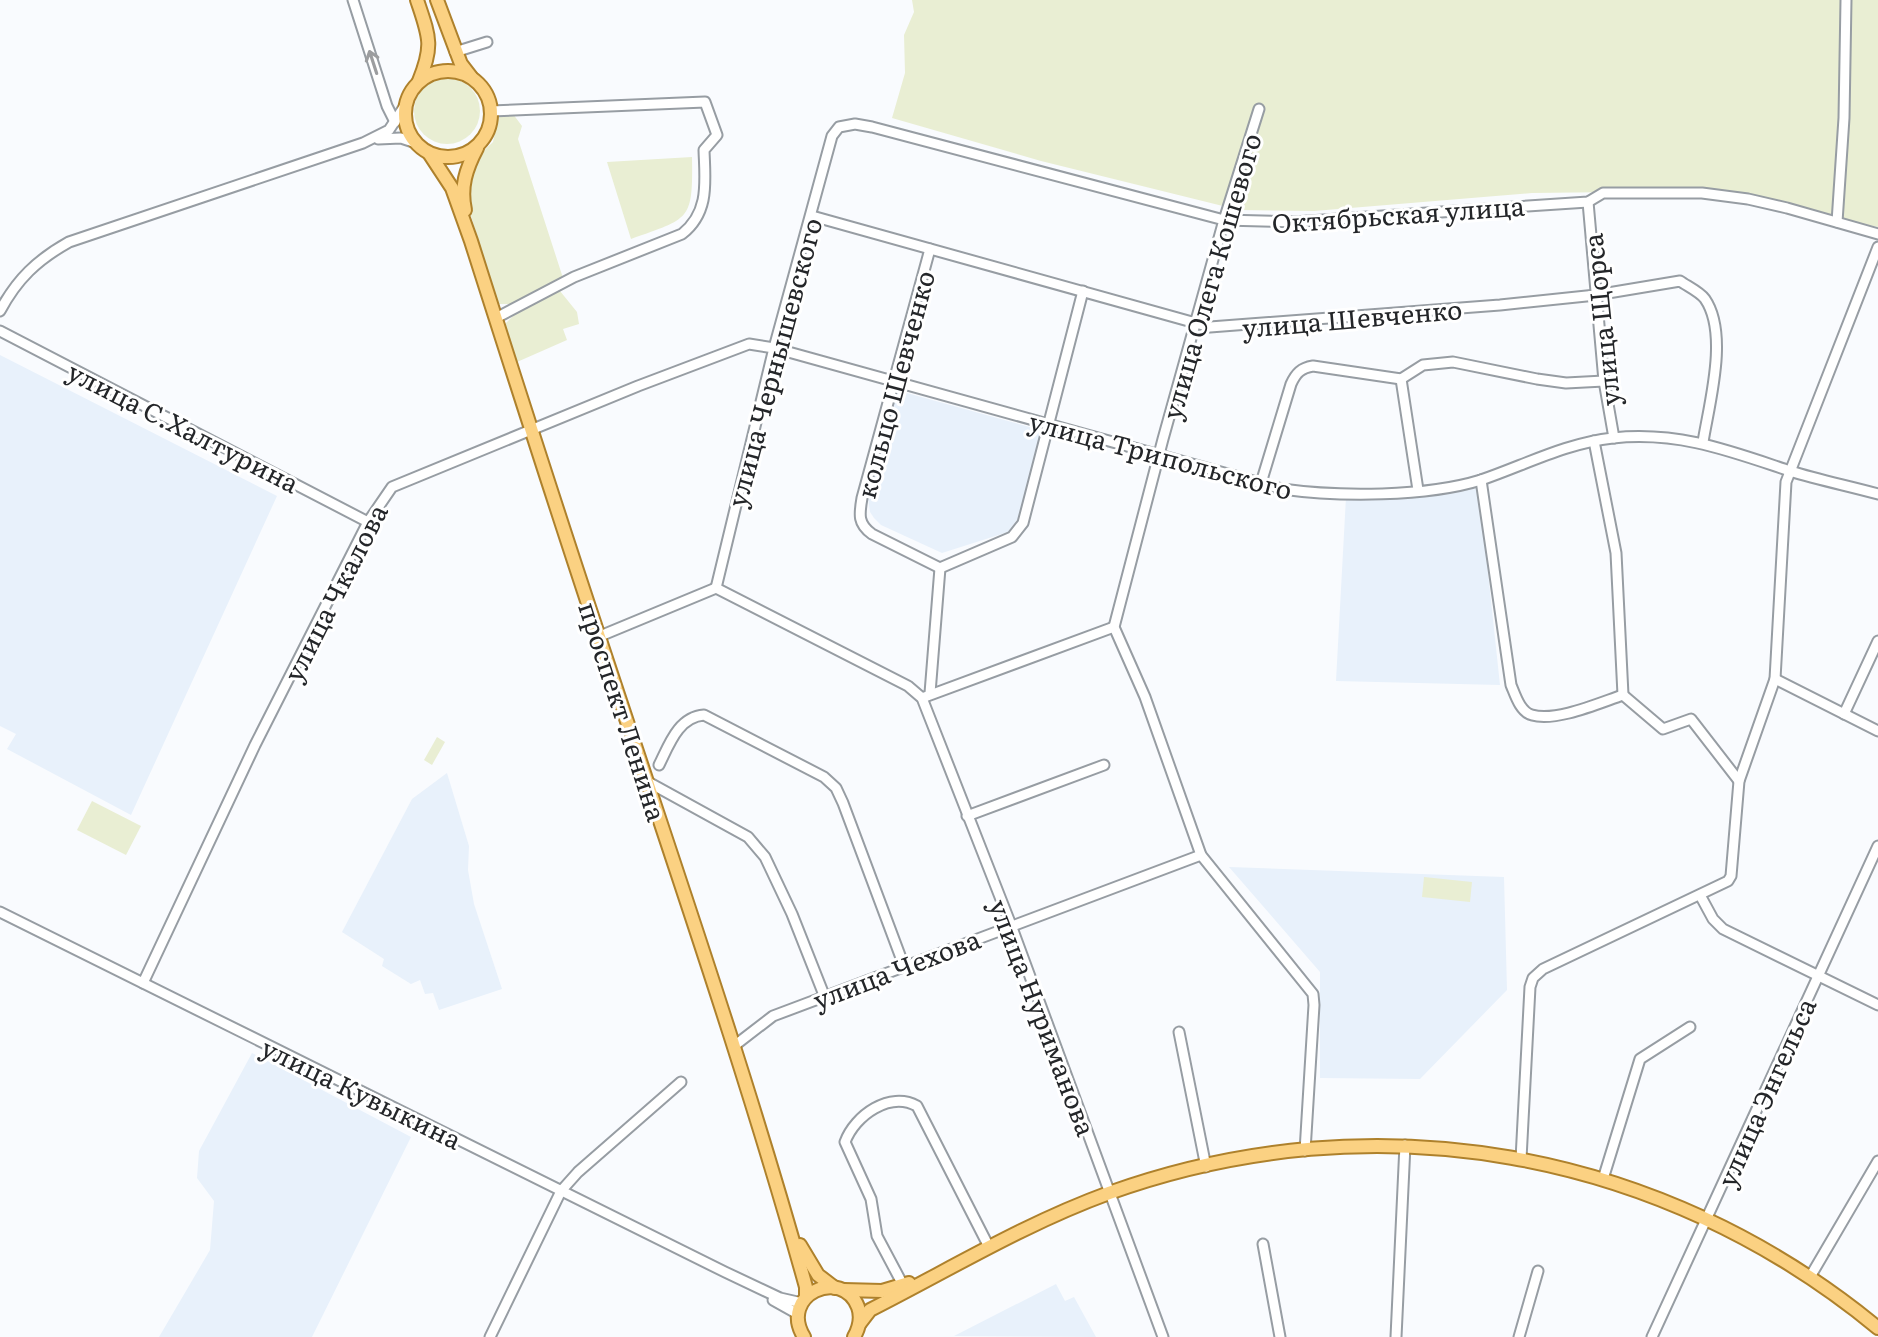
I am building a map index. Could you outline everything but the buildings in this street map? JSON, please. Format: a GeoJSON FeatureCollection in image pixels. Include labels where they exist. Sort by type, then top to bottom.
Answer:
{"type":"FeatureCollection","features":[{"type":"Feature","properties":{"kind":"main road"},"geometry":{"type":"LineString","coordinates":[[417,0],[430,44],[428,61],[406,104],[406,125],[416,143],[429,153],[456,157],[479,144],[489,129],[491,111],[486,93],[461,64],[455,52],[437,0]]}},
{"type":"Feature","properties":{"kind":"main road"},"geometry":{"type":"LineString","coordinates":[[419,82],[429,75],[452,71],[473,79]]}},
{"type":"Feature","properties":{"kind":"main road","name":"проспект Ленина"},"geometry":{"type":"LineString","coordinates":[[471,241],[463,188],[465,173],[479,144]]}},
{"type":"Feature","properties":{"kind":"main road","name":"проспект Ленина"},"geometry":{"type":"LineString","coordinates":[[429,153],[452,188],[471,241],[734,1046],[806,1287],[801,1310],[804,1337]]}},
{"type":"Feature","properties":{"kind":"main road"},"geometry":{"type":"LineString","coordinates":[[857,1333],[870,1310],[988,1245],[1110,1193],[1206,1167],[1305,1151],[1405,1145],[1469,1150],[1603,1179],[1707,1219],[1760,1246],[1810,1277],[1878,1328]]}},
{"type":"Feature","properties":{"kind":"main road","name":"проспект Ленина"},"geometry":{"type":"LineString","coordinates":[[776,1181],[811,1265],[825,1283],[856,1303],[857,1333]]}},
{"type":"Feature","properties":{"kind":"main road"},"geometry":{"type":"LineString","coordinates":[[793,1337],[801,1310],[816,1290],[882,1291],[938,1273]]}},
{"type":"Feature","properties":{"kind":"street"},"geometry":{"type":"LineString","coordinates":[[353,0],[395,122]]}},
{"type":"Feature","properties":{"kind":"street"},"geometry":{"type":"LineString","coordinates":[[1837,222],[1844,118],[1846,0]]}},
{"type":"Feature","properties":{"kind":"street"},"geometry":{"type":"LineString","coordinates":[[455,52],[487,42]]}},
{"type":"Feature","properties":{"kind":"street"},"geometry":{"type":"LineString","coordinates":[[491,111],[705,102],[717,135],[704,150],[705,195],[698,218],[691,227],[682,234],[574,277],[496,318]]}},
{"type":"Feature","properties":{"kind":"street"},"geometry":{"type":"LineString","coordinates":[[363,143],[389,130],[406,104]]}},
{"type":"Feature","properties":{"kind":"street","name":"улица Олега Кошевого"},"geometry":{"type":"LineString","coordinates":[[1114,627],[1224,220],[1259,109]]}},
{"type":"Feature","properties":{"kind":"street","name":"Октябрьская улица"},"geometry":{"type":"LineString","coordinates":[[832,136],[835,130],[848,125],[872,127],[1224,220],[1294,222],[1523,204],[1588,202],[1603,193],[1702,193],[1748,199],[1878,234]]}},
{"type":"Feature","properties":{"kind":"street","name":"улица Чернышевского"},"geometry":{"type":"LineString","coordinates":[[716,588],[774,348],[832,136]]}},
{"type":"Feature","properties":{"kind":"street"},"geometry":{"type":"LineString","coordinates":[[0,311],[13,287],[28,269],[69,242],[363,143],[392,137],[416,143]]}},
{"type":"Feature","properties":{"kind":"street","name":"улица Щорса"},"geometry":{"type":"LineString","coordinates":[[1588,202],[1604,381],[1614,438]]}},
{"type":"Feature","properties":{"kind":"street","name":"улица Шевченко"},"geometry":{"type":"LineString","coordinates":[[812,216],[1197,324],[1229,327],[1596,295],[1680,281],[1705,297],[1714,319],[1716,368],[1703,442]]}},
{"type":"Feature","properties":{"kind":"street"},"geometry":{"type":"LineString","coordinates":[[1521,1159],[1533,978],[1543,969],[1700,895],[1728,881],[1731,876],[1739,781],[1775,679],[1786,482],[1878,247]]}},
{"type":"Feature","properties":{"kind":"street","name":"кольцо Шевченко"},"geometry":{"type":"LineString","coordinates":[[930,249],[859,516],[863,527],[872,534],[940,568]]}},
{"type":"Feature","properties":{"kind":"street"},"geometry":{"type":"LineString","coordinates":[[926,696],[940,568],[1012,537],[1023,523],[1083,291]]}},
{"type":"Feature","properties":{"kind":"street","name":"улица С.Халтурина"},"geometry":{"type":"LineString","coordinates":[[0,331],[368,522]]}},
{"type":"Feature","properties":{"kind":"street","name":"улица Чкалова"},"geometry":{"type":"LineString","coordinates":[[143,983],[255,745],[368,522],[392,487],[749,344],[774,348]]}},
{"type":"Feature","properties":{"kind":"street","name":"улица Трипольского"},"geometry":{"type":"LineString","coordinates":[[774,348],[1160,456],[1310,493],[1451,487],[1481,480],[1554,451],[1594,441],[1646,437],[1703,442],[1790,471],[1878,494]]}},
{"type":"Feature","properties":{"kind":"street"},"geometry":{"type":"LineString","coordinates":[[1261,483],[1291,384],[1299,371],[1313,366],[1401,379],[1423,365],[1453,362],[1551,381],[1604,381]]}},
{"type":"Feature","properties":{"kind":"street"},"geometry":{"type":"LineString","coordinates":[[1401,379],[1418,490]]}},
{"type":"Feature","properties":{"kind":"street","name":"улица Щорса"},"geometry":{"type":"LineString","coordinates":[[1594,441],[1616,553],[1623,695]]}},
{"type":"Feature","properties":{"kind":"street"},"geometry":{"type":"LineString","coordinates":[[1481,480],[1511,685],[1525,711],[1532,715],[1558,714],[1623,695],[1663,729],[1691,719],[1739,781]]}},
{"type":"Feature","properties":{"kind":"street"},"geometry":{"type":"LineString","coordinates":[[605,634],[716,588],[926,696],[1114,627],[1145,697],[1201,855],[1313,994],[1305,1151]]}},
{"type":"Feature","properties":{"kind":"street"},"geometry":{"type":"LineString","coordinates":[[1844,714],[1878,641]]}},
{"type":"Feature","properties":{"kind":"street"},"geometry":{"type":"LineString","coordinates":[[1775,679],[1878,731]]}},
{"type":"Feature","properties":{"kind":"street","name":"улица Нуриманова"},"geometry":{"type":"LineString","coordinates":[[926,696],[967,816],[1011,925],[1163,1337]]}},
{"type":"Feature","properties":{"kind":"street"},"geometry":{"type":"LineString","coordinates":[[659,765],[683,723],[704,715],[824,777],[836,788],[843,803],[904,966]]}},
{"type":"Feature","properties":{"kind":"street"},"geometry":{"type":"LineString","coordinates":[[967,816],[1104,765]]}},
{"type":"Feature","properties":{"kind":"street"},"geometry":{"type":"LineString","coordinates":[[648,782],[748,837],[765,857],[792,914],[824,995]]}},
{"type":"Feature","properties":{"kind":"street","name":"улица Энгельса"},"geometry":{"type":"LineString","coordinates":[[1652,1337],[1878,846]]}},
{"type":"Feature","properties":{"kind":"street","name":"улица Чехова"},"geometry":{"type":"LineString","coordinates":[[734,1046],[764,1020],[824,995],[1201,855]]}},
{"type":"Feature","properties":{"kind":"street"},"geometry":{"type":"LineString","coordinates":[[1700,895],[1713,919],[1723,929],[1878,1005]]}},
{"type":"Feature","properties":{"kind":"street","name":"улица Кувыкина"},"geometry":{"type":"LineString","coordinates":[[0,912],[801,1310]]}},
{"type":"Feature","properties":{"kind":"street"},"geometry":{"type":"LineString","coordinates":[[1603,1179],[1640,1059],[1690,1027]]}},
{"type":"Feature","properties":{"kind":"street"},"geometry":{"type":"LineString","coordinates":[[1179,1032],[1206,1167]]}},
{"type":"Feature","properties":{"kind":"street"},"geometry":{"type":"LineString","coordinates":[[490,1337],[561,1191],[578,1172],[681,1082]]}},
{"type":"Feature","properties":{"kind":"street"},"geometry":{"type":"LineString","coordinates":[[903,1285],[877,1236],[871,1199],[846,1146],[847,1135],[871,1110],[892,1100],[917,1106],[988,1245]]}},
{"type":"Feature","properties":{"kind":"street"},"geometry":{"type":"LineString","coordinates":[[1396,1337],[1405,1145]]}},
{"type":"Feature","properties":{"kind":"street"},"geometry":{"type":"LineString","coordinates":[[1810,1277],[1878,1161]]}},
{"type":"Feature","properties":{"kind":"street"},"geometry":{"type":"LineString","coordinates":[[1263,1244],[1280,1337]]}},
{"type":"Feature","properties":{"kind":"street"},"geometry":{"type":"LineString","coordinates":[[1519,1337],[1538,1271]]}},
{"type":"Feature","properties":{"kind":"shaded area"},"geometry":{"type":"Polygon","coordinates":[[[0,355],[277,496],[131,815],[7,749],[16,734],[0,726],[0,355]]]}},
{"type":"Feature","properties":{"kind":"shaded area"},"geometry":{"type":"Polygon","coordinates":[[[896,390],[1044,431],[1019,517],[1008,532],[942,553],[881,525],[874,518],[868,497],[896,390]]]}},
{"type":"Feature","properties":{"kind":"shaded area"},"geometry":{"type":"Polygon","coordinates":[[[1479,488],[1500,685],[1336,681],[1346,497],[1406,499],[1479,488]]]}},
{"type":"Feature","properties":{"kind":"shaded area"},"geometry":{"type":"Polygon","coordinates":[[[447,773],[469,846],[468,870],[474,904],[502,989],[439,1010],[433,993],[425,994],[420,980],[411,984],[382,966],[384,959],[342,932],[412,799],[447,773]]]}},
{"type":"Feature","properties":{"kind":"shaded area"},"geometry":{"type":"Polygon","coordinates":[[[1229,867],[1504,877],[1507,990],[1420,1079],[1320,1078],[1320,972],[1229,867]]]}},
{"type":"Feature","properties":{"kind":"shaded area"},"geometry":{"type":"Polygon","coordinates":[[[252,1053],[411,1137],[312,1337],[159,1337],[210,1250],[214,1201],[197,1178],[199,1151],[252,1053]]]}},
{"type":"Feature","properties":{"kind":"shaded area"},"geometry":{"type":"Polygon","coordinates":[[[1056,1284],[1065,1301],[1074,1297],[1096,1337],[954,1336],[1056,1284]]]}},
{"type":"Feature","properties":{"kind":"green space"},"geometry":{"type":"Polygon","coordinates":[[[912,0],[1878,0],[1878,227],[1703,191],[1532,193],[1314,211],[1239,210],[1041,161],[892,118],[905,73],[904,35],[914,12],[912,0]]]}},
{"type":"Feature","properties":{"kind":"green space"},"geometry":{"type":"Polygon","coordinates":[[[447,78],[460,81],[470,88],[477,98],[480,111],[477,124],[470,134],[460,141],[447,144],[434,141],[424,134],[417,124],[414,111],[417,98],[424,88],[434,81],[447,78]]]}},
{"type":"Feature","properties":{"kind":"green space"},"geometry":{"type":"Polygon","coordinates":[[[513,114],[522,126],[518,139],[563,278],[511,304],[498,304],[467,203],[467,181],[476,158],[493,142],[498,117],[513,114]]]}},
{"type":"Feature","properties":{"kind":"green space"},"geometry":{"type":"Polygon","coordinates":[[[692,157],[691,194],[684,214],[666,226],[631,239],[607,162],[692,157]]]}},
{"type":"Feature","properties":{"kind":"green space"},"geometry":{"type":"Polygon","coordinates":[[[560,291],[577,312],[579,324],[563,329],[567,340],[517,362],[505,324],[516,313],[560,291]]]}},
{"type":"Feature","properties":{"kind":"green space"},"geometry":{"type":"Polygon","coordinates":[[[437,737],[445,742],[432,765],[424,760],[437,737]]]}},
{"type":"Feature","properties":{"kind":"green space"},"geometry":{"type":"Polygon","coordinates":[[[92,801],[141,826],[126,855],[77,830],[92,801]]]}},
{"type":"Feature","properties":{"kind":"green space"},"geometry":{"type":"Polygon","coordinates":[[[1424,877],[1472,882],[1470,902],[1422,897],[1424,877]]]}}]}
